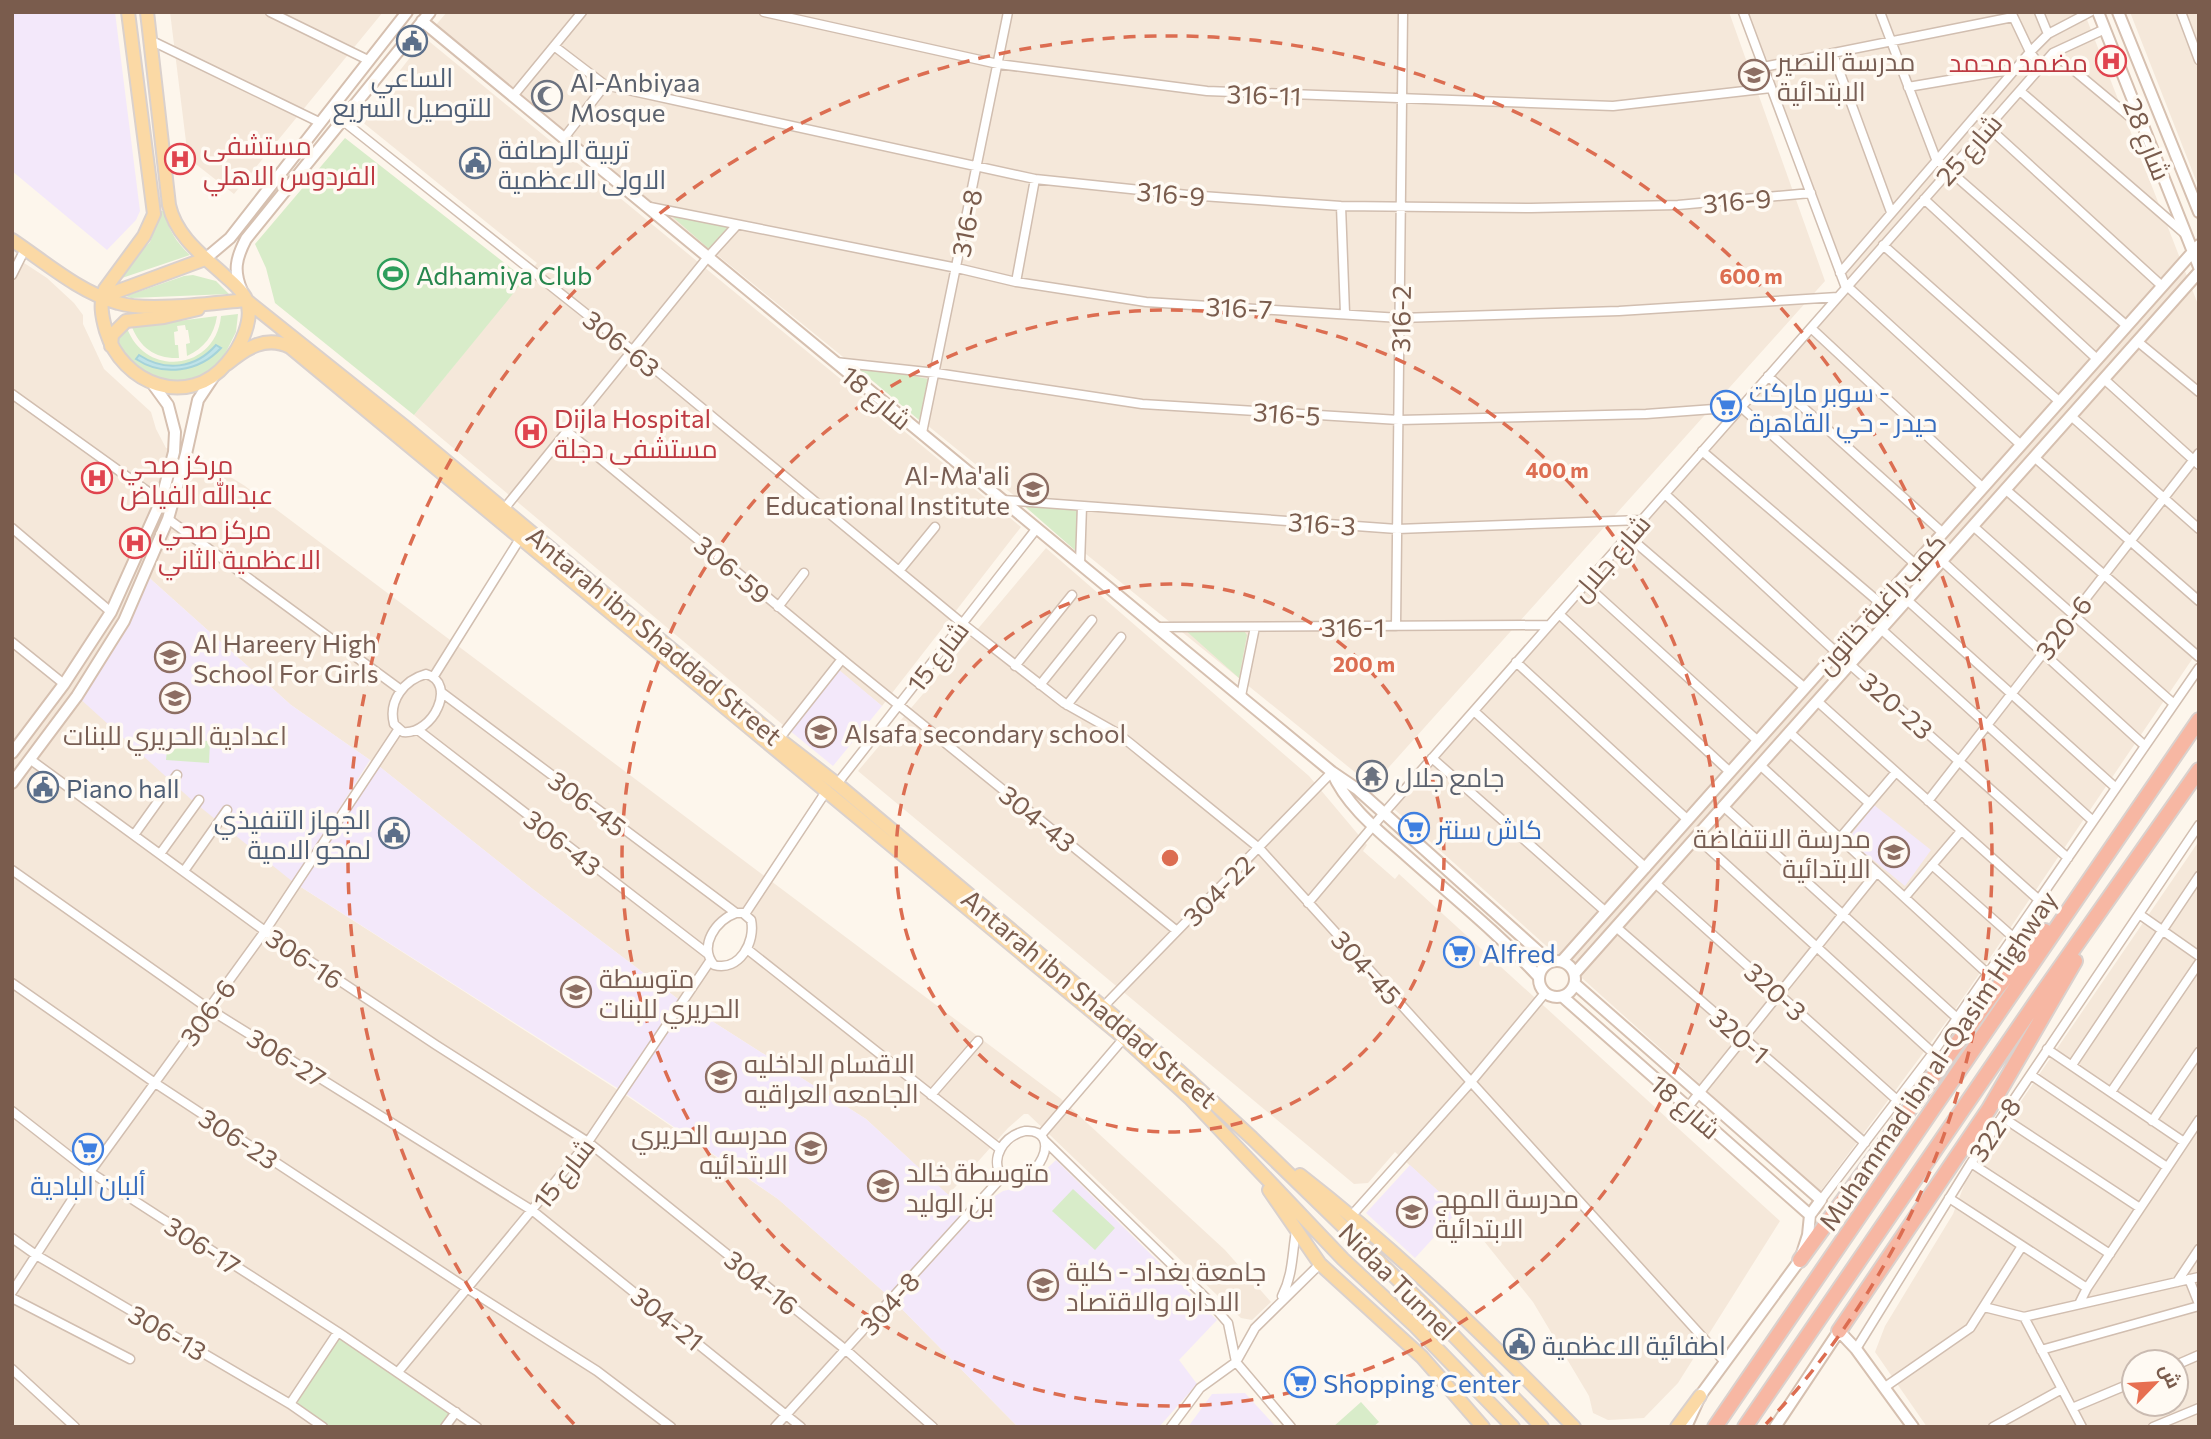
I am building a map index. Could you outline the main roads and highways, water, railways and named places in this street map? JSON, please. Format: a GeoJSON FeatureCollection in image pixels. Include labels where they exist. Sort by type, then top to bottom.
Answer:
{"type":"FeatureCollection","features":[{"type":"Feature","properties":{"kind":"highway","name":"Muhammad ibn al-Qasim Highway"},"geometry":{"type":"LineString","coordinates":[[1715,1427],[2199,720]]}},
{"type":"Feature","properties":{"kind":"highway","name":"Muhammad ibn al-Qasim Highway"},"geometry":{"type":"LineString","coordinates":[[1745,1427],[2043,992],[2199,770]]}},
{"type":"Feature","properties":{"kind":"highway"},"geometry":{"type":"LineString","coordinates":[[1800,1260],[1998,987],[2098,868]]}},
{"type":"Feature","properties":{"kind":"highway"},"geometry":{"type":"LineString","coordinates":[[1839,1331],[2003,1087],[2115,892]]}},
{"type":"Feature","properties":{"kind":"main road"},"geometry":{"type":"LineString","coordinates":[[12,240],[84,289],[102,297],[133,306],[246,300],[247,323],[244,336],[227,364],[216,374],[203,382],[188,386],[173,387],[152,383],[128,368],[111,346],[102,311],[102,297],[109,283],[144,236],[154,214],[128,12]]}},
{"type":"Feature","properties":{"kind":"main road","name":"Antarah ibn Shaddad Street"},"geometry":{"type":"LineString","coordinates":[[147,12],[169,208],[176,225],[205,259],[229,279],[246,300],[504,509],[779,739],[1124,1038],[1241,1149]]}},
{"type":"Feature","properties":{"kind":"main road"},"geometry":{"type":"LineString","coordinates":[[102,297],[205,259]]}},
{"type":"Feature","properties":{"kind":"main road"},"geometry":{"type":"LineString","coordinates":[[111,346],[112,335],[126,321],[164,317],[215,303]]}},
{"type":"Feature","properties":{"kind":"main road","name":"Antarah ibn Shaddad Street"},"geometry":{"type":"LineString","coordinates":[[227,364],[246,349],[261,343],[280,342],[290,347],[1103,1007],[1252,1138]]}},
{"type":"Feature","properties":{"kind":"main road"},"geometry":{"type":"LineString","coordinates":[[1252,1138],[1352,1215],[1479,1331],[1574,1427]]}},
{"type":"Feature","properties":{"kind":"main road","name":"Nidaa Tunnel"},"geometry":{"type":"LineString","coordinates":[[1252,1138],[1428,1309],[1542,1427]]}},
{"type":"Feature","properties":{"kind":"main road"},"geometry":{"type":"LineString","coordinates":[[1241,1149],[1320,1264],[1422,1357],[1483,1427]]}},
{"type":"Feature","properties":{"kind":"main road","name":"Nidaa Tunnel"},"geometry":{"type":"LineString","coordinates":[[1241,1149],[1343,1259],[1415,1326],[1513,1427]]}},
{"type":"Feature","properties":{"kind":"main road"},"geometry":{"type":"LineString","coordinates":[[1677,1427],[1700,1396]]}},
{"type":"Feature","properties":{"kind":"water"},"geometry":{"type":"Polygon","coordinates":[[[216,345],[221,348],[192,367],[169,370],[147,365],[136,359],[139,355],[159,364],[179,365],[199,359],[216,345]]]}},
{"type":"Feature","properties":{"kind":"place","name":"الساعي للتوصيل السريع"},"geometry":{"type":"Point","coordinates":[412,41]}},
{"type":"Feature","properties":{"kind":"place","name":"مضمد محمد"},"geometry":{"type":"Point","coordinates":[2111,61]}},
{"type":"Feature","properties":{"kind":"place","name":"مدرسة النصير الابتدائية"},"geometry":{"type":"Point","coordinates":[1754,75]}},
{"type":"Feature","properties":{"kind":"place","name":"Al-Anbiyaa Mosque"},"geometry":{"type":"Point","coordinates":[547,96]}},
{"type":"Feature","properties":{"kind":"place","name":"مستشفى الفردوس الاهلي"},"geometry":{"type":"Point","coordinates":[180,159]}},
{"type":"Feature","properties":{"kind":"place","name":"تربية الرصافة الاولى الاعظمية"},"geometry":{"type":"Point","coordinates":[475,163]}},
{"type":"Feature","properties":{"kind":"place","name":"Adhamiya Club"},"geometry":{"type":"Point","coordinates":[393,274]}},
{"type":"Feature","properties":{"kind":"place","name":"سوبر ماركت - حيدر - حي القاهرة"},"geometry":{"type":"Point","coordinates":[1726,406]}},
{"type":"Feature","properties":{"kind":"place","name":"Dijla Hospital مستشفى دجلة"},"geometry":{"type":"Point","coordinates":[531,432]}},
{"type":"Feature","properties":{"kind":"place","name":"مركز صحي عبدالله الفياض"},"geometry":{"type":"Point","coordinates":[97,478]}},
{"type":"Feature","properties":{"kind":"place","name":"Al-Ma'ali Educational Institute"},"geometry":{"type":"Point","coordinates":[1033,489]}},
{"type":"Feature","properties":{"kind":"place","name":"مركز صحي الاعظمية الثاني"},"geometry":{"type":"Point","coordinates":[135,543]}},
{"type":"Feature","properties":{"kind":"place","name":"Al Hareery High School For Girls"},"geometry":{"type":"Point","coordinates":[170,657]}},
{"type":"Feature","properties":{"kind":"place","name":"اعدادية الحريري للبنات"},"geometry":{"type":"Point","coordinates":[175,698]}},
{"type":"Feature","properties":{"kind":"place","name":"Alsafa secondary school"},"geometry":{"type":"Point","coordinates":[821,732]}},
{"type":"Feature","properties":{"kind":"place","name":"جامع جلال"},"geometry":{"type":"Point","coordinates":[1372,776]}},
{"type":"Feature","properties":{"kind":"place","name":"Piano hall"},"geometry":{"type":"Point","coordinates":[43,787]}},
{"type":"Feature","properties":{"kind":"place","name":"كاش سنتر"},"geometry":{"type":"Point","coordinates":[1414,828]}},
{"type":"Feature","properties":{"kind":"place","name":"الجهاز التنفيذي لمحو الامية"},"geometry":{"type":"Point","coordinates":[394,833]}},
{"type":"Feature","properties":{"kind":"place","name":"مدرسة الانتفاضة الابتدائية"},"geometry":{"type":"Point","coordinates":[1894,852]}},
{"type":"Feature","properties":{"kind":"place","name":"Alfred"},"geometry":{"type":"Point","coordinates":[1459,952]}},
{"type":"Feature","properties":{"kind":"place","name":"متوسطة الحريري للبنات"},"geometry":{"type":"Point","coordinates":[576,992]}},
{"type":"Feature","properties":{"kind":"place","name":"الاقسام الداخليه الجامعه العراقيه"},"geometry":{"type":"Point","coordinates":[721,1077]}},
{"type":"Feature","properties":{"kind":"place","name":"مدرسه الحريري الابتدائيه"},"geometry":{"type":"Point","coordinates":[811,1148]}},
{"type":"Feature","properties":{"kind":"place","name":"ألبان البادية"},"geometry":{"type":"Point","coordinates":[88,1149]}},
{"type":"Feature","properties":{"kind":"place","name":"متوسطة خالد بن الوليد"},"geometry":{"type":"Point","coordinates":[883,1186]}},
{"type":"Feature","properties":{"kind":"place","name":"مدرسة المهج الابتدائية"},"geometry":{"type":"Point","coordinates":[1412,1212]}},
{"type":"Feature","properties":{"kind":"place","name":"جامعة بغداد - كلية الاداره والاقتصاد"},"geometry":{"type":"Point","coordinates":[1043,1285]}},
{"type":"Feature","properties":{"kind":"place","name":"اطفائية الاعظمية"},"geometry":{"type":"Point","coordinates":[1519,1344]}},
{"type":"Feature","properties":{"kind":"place","name":"Shopping Center"},"geometry":{"type":"Point","coordinates":[1300,1382]}}]}
